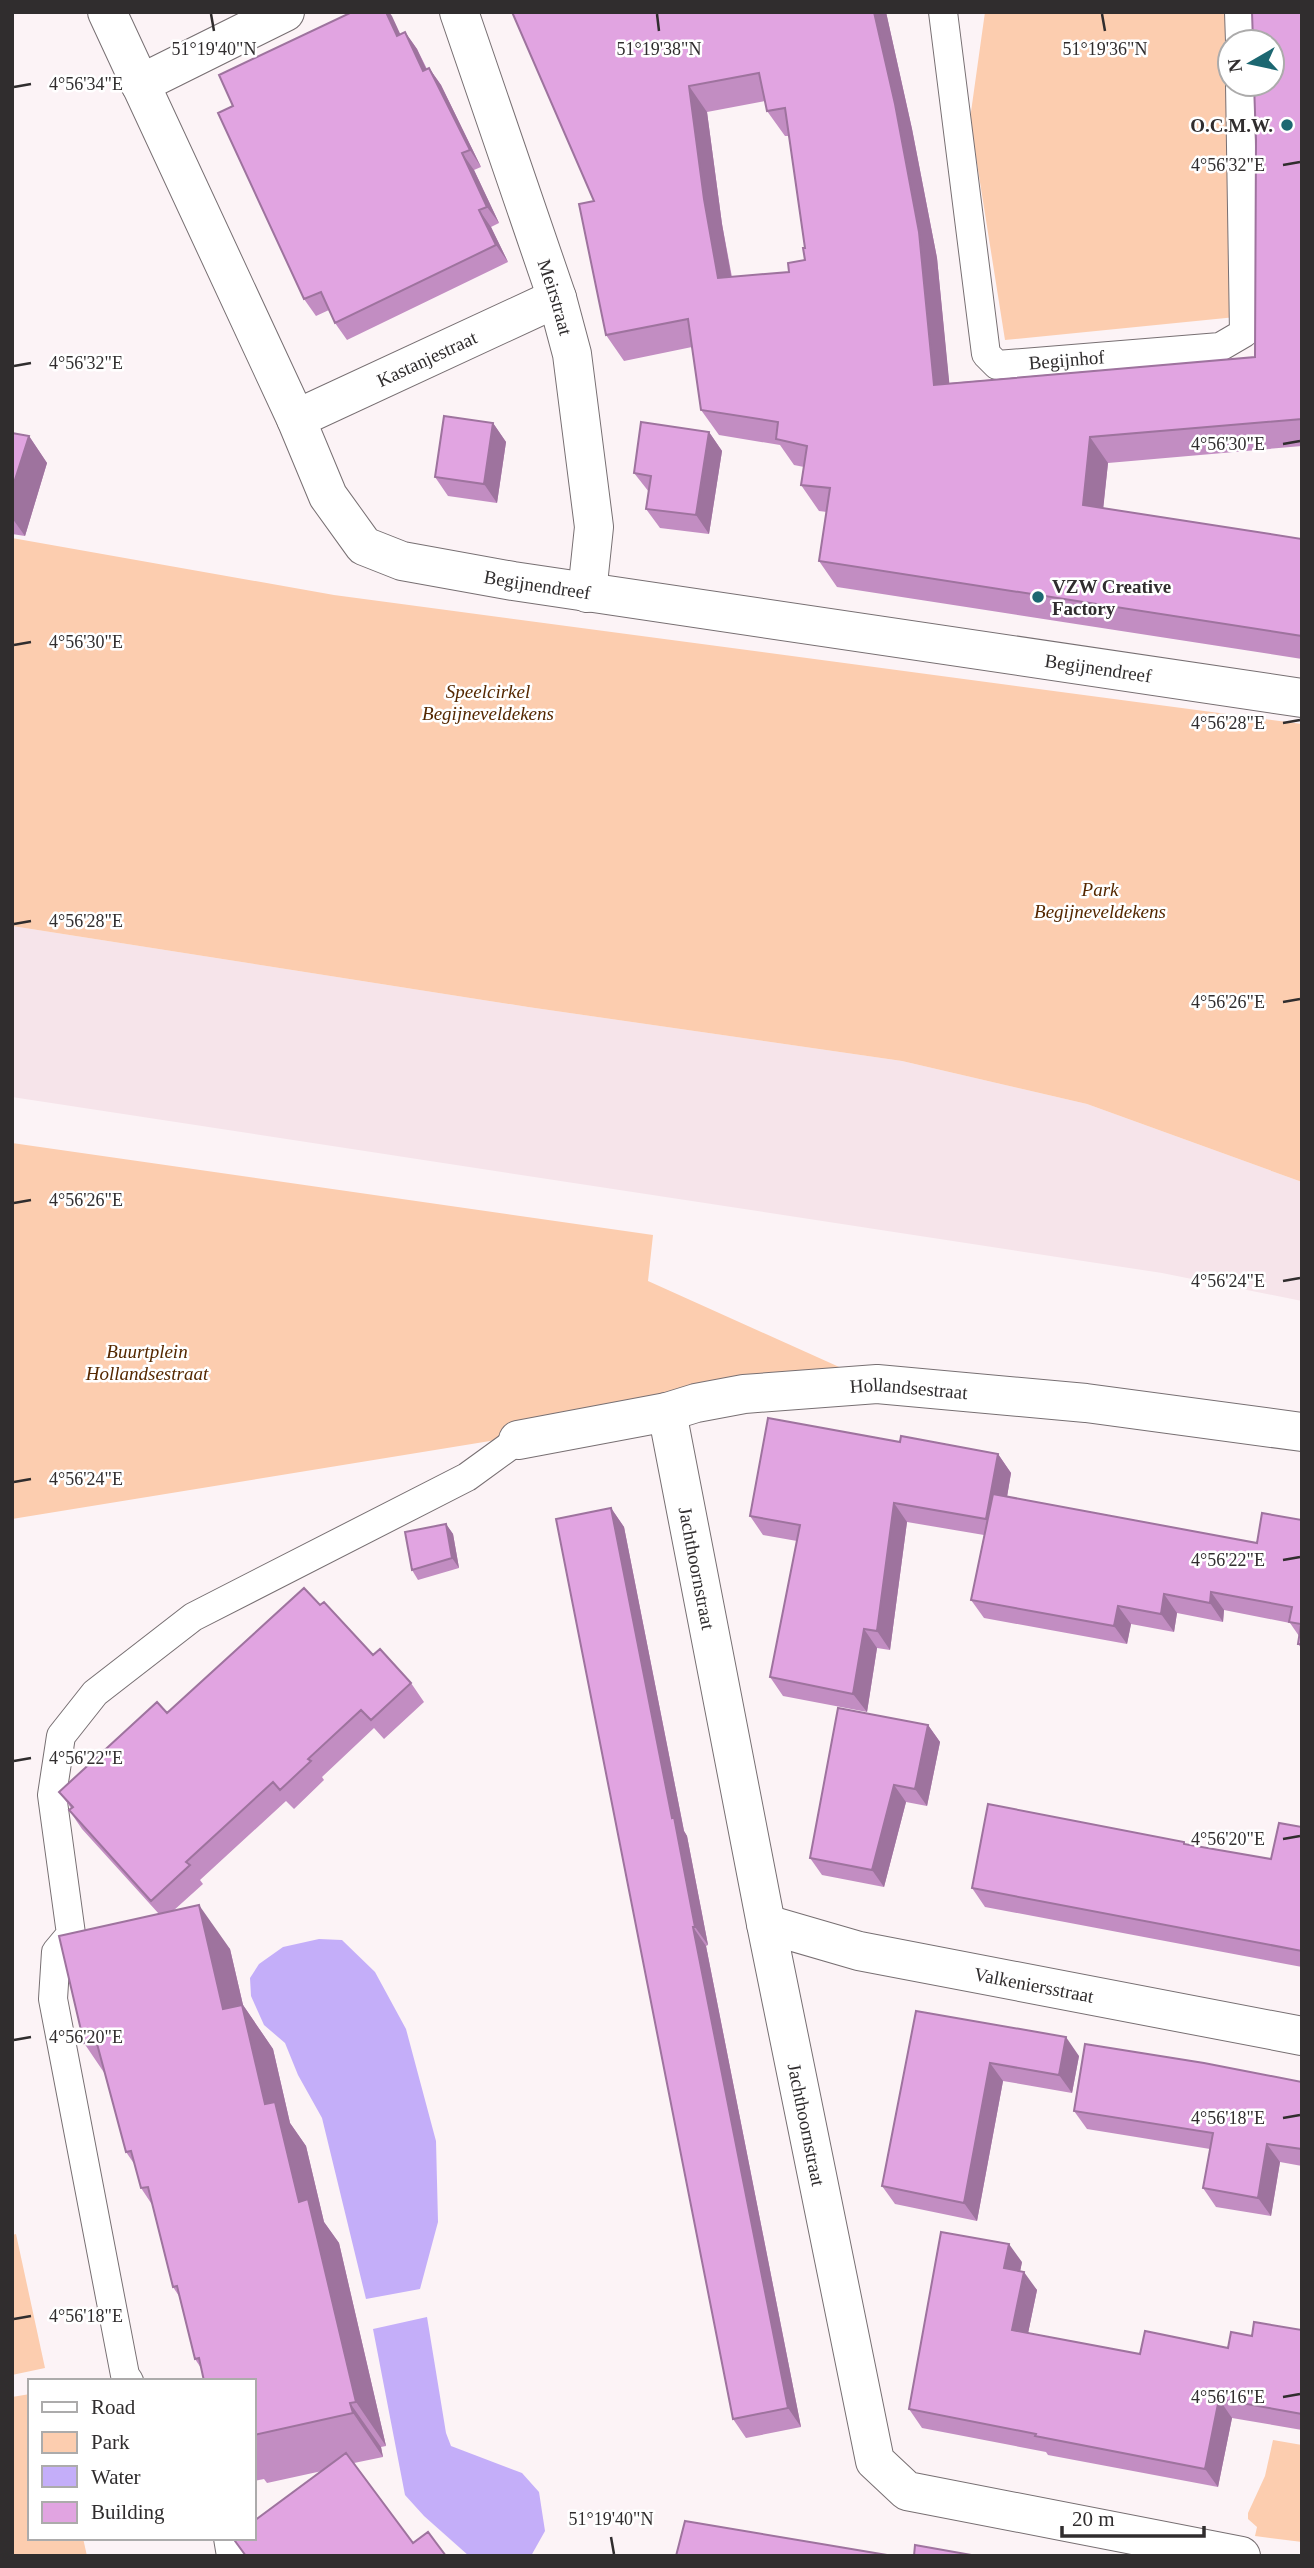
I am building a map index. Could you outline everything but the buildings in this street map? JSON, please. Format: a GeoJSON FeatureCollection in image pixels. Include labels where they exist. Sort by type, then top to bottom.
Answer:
{"type":"FeatureCollection","features":[{"type":"Feature","properties":{"kind":"street","name":"Begijnendreef"},"geometry":{"type":"LineString","coordinates":[[107,12],[296,419],[328,496],[364,546],[402,561],[587,593],[1302,698]]}},
{"type":"Feature","properties":{"kind":"street"},"geometry":{"type":"LineString","coordinates":[[140,84],[285,12]]}},
{"type":"Feature","properties":{"kind":"street","name":"Meirstraat"},"geometry":{"type":"LineString","coordinates":[[459,12],[557,298],[572,354],[594,527],[587,593]]}},
{"type":"Feature","properties":{"kind":"street","name":"Kastanjestraat"},"geometry":{"type":"LineString","coordinates":[[296,419],[557,298]]}},
{"type":"Feature","properties":{"kind":"street","name":"Hollandsestraat"},"geometry":{"type":"LineString","coordinates":[[518,1440],[667,1412],[696,1403],[744,1394],[877,1384],[1086,1402],[1302,1432]]}},
{"type":"Feature","properties":{"kind":"street","name":"Jachthoornstraat"},"geometry":{"type":"LineString","coordinates":[[667,1412],[766,1924],[875,2461],[907,2491],[1241,2556]]}},
{"type":"Feature","properties":{"kind":"street","name":"Valkeniersstraat"},"geometry":{"type":"LineString","coordinates":[[766,1924],[859,1951],[1302,2036]]}},
{"type":"Feature","properties":{"kind":"lane","name":"Begijnhof"},"geometry":{"type":"LineString","coordinates":[[943,12],[986,354],[997,365],[1220,347],[1244,333],[1240,98]]}},
{"type":"Feature","properties":{"kind":"lane"},"geometry":{"type":"LineString","coordinates":[[128,2379],[53,1999],[56,1952],[71,1934],[52,1795],[61,1736],[95,1693],[193,1617],[467,1477],[518,1440]]}},
{"type":"Feature","properties":{"kind":"shaded area"},"geometry":{"type":"Polygon","coordinates":[[[12,926],[528,1007],[902,1061],[1087,1104],[1302,1182],[1302,1301],[1162,1273],[12,1097],[12,926]]]}},
{"type":"Feature","properties":{"kind":"green space"},"geometry":{"type":"Polygon","coordinates":[[[985,12],[1229,12],[1229,28],[1216,28],[1216,98],[1231,98],[1236,317],[1005,340],[970,119],[985,12]]]}},
{"type":"Feature","properties":{"kind":"green space","name":"Park Begijneveldekens"},"geometry":{"type":"Polygon","coordinates":[[[12,538],[334,595],[1302,724],[1302,1182],[1087,1104],[902,1061],[528,1007],[12,926],[12,538]]]}},
{"type":"Feature","properties":{"kind":"green space","name":"Buurtplein Hollandsestraat"},"geometry":{"type":"Polygon","coordinates":[[[12,1143],[653,1235],[648,1281],[877,1384],[662,1413],[12,1519],[12,1143]]]}},
{"type":"Feature","properties":{"kind":"green space"},"geometry":{"type":"Polygon","coordinates":[[[16,2234],[45,2368],[12,2375],[12,2235],[16,2234]]]}},
{"type":"Feature","properties":{"kind":"green space"},"geometry":{"type":"Polygon","coordinates":[[[28,2394],[28,2540],[83,2540],[87,2556],[12,2556],[12,2397],[28,2394]]]}},
{"type":"Feature","properties":{"kind":"green space"},"geometry":{"type":"Polygon","coordinates":[[[1273,2440],[1302,2445],[1302,2542],[1255,2536],[1257,2527],[1248,2519],[1248,2513],[1265,2476],[1273,2440]]]}},
{"type":"Feature","properties":{"kind":"water"},"geometry":{"type":"Polygon","coordinates":[[[319,1939],[342,1940],[375,1972],[406,2029],[436,2141],[438,2222],[420,2289],[366,2299],[322,2118],[298,2075],[285,2043],[264,2025],[251,1996],[250,1978],[259,1964],[283,1947],[319,1939]]]}},
{"type":"Feature","properties":{"kind":"water"},"geometry":{"type":"Polygon","coordinates":[[[427,2317],[446,2433],[451,2446],[522,2473],[539,2492],[545,2531],[531,2556],[469,2556],[405,2495],[373,2329],[427,2317]]]}},
{"type":"Feature","properties":{"kind":"place","name":"O.C.M.W."},"geometry":{"type":"Point","coordinates":[1287,125]}},
{"type":"Feature","properties":{"kind":"place","name":"VZW Creative Factory"},"geometry":{"type":"Point","coordinates":[1038,597]}},
{"type":"Feature","properties":{"kind":"park label","name":"Speelcirkel Begijneveldekens"},"geometry":{"type":"Point","coordinates":[488,702]}}]}
